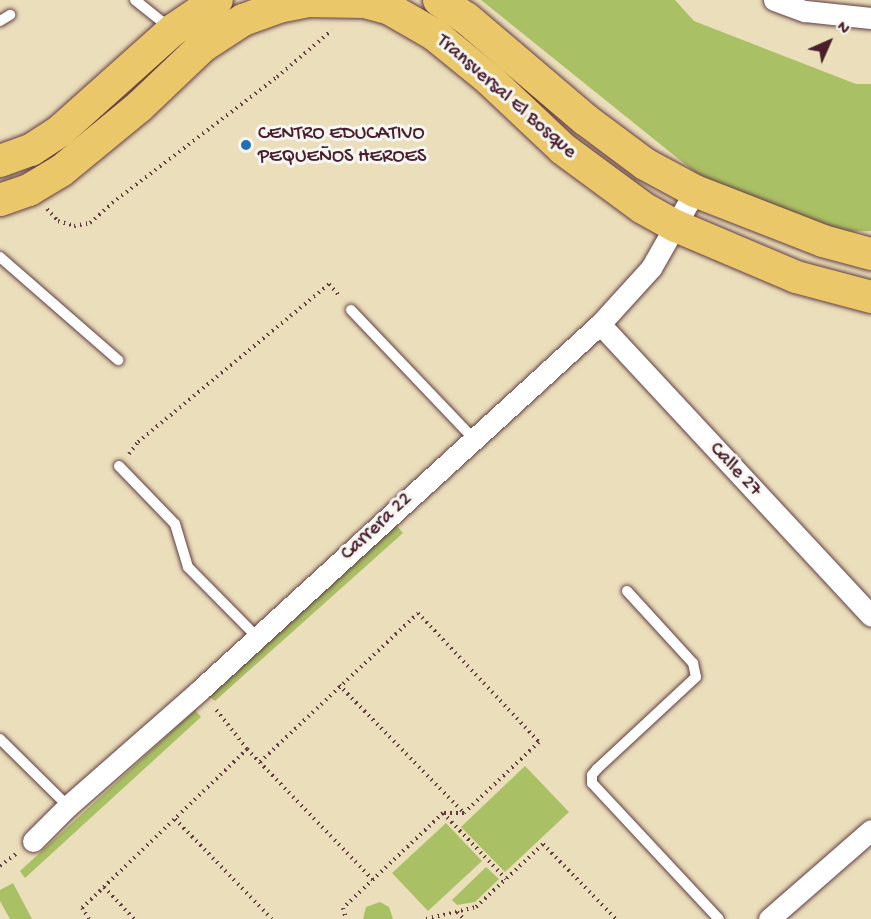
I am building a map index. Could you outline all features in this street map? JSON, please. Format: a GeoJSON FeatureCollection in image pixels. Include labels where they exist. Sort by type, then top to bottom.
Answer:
{"type":"FeatureCollection","features":[{"type":"Feature","properties":{"kind":"main road"},"geometry":{"type":"LineString","coordinates":[[0,161],[31,150],[60,131],[173,30],[217,0]]}},
{"type":"Feature","properties":{"kind":"main road","name":"Transversal El Bosque"},"geometry":{"type":"LineString","coordinates":[[440,0],[466,18],[595,126],[645,164],[695,191],[823,241],[871,254]]}},
{"type":"Feature","properties":{"kind":"main road","name":"Transversal El Bosque"},"geometry":{"type":"LineString","coordinates":[[0,200],[29,190],[60,171],[140,106],[203,46],[243,20],[278,7],[308,1],[365,3],[388,8],[435,35],[490,80],[563,149],[605,182],[676,226],[796,277],[871,297]]}},
{"type":"Feature","properties":{"kind":"street"},"geometry":{"type":"LineString","coordinates":[[774,0],[871,18]]}},
{"type":"Feature","properties":{"kind":"street","name":"Carrera 22"},"geometry":{"type":"LineString","coordinates":[[33,842],[68,806],[258,638],[473,438],[600,324],[651,268],[695,191]]}},
{"type":"Feature","properties":{"kind":"street","name":"Calle 27"},"geometry":{"type":"LineString","coordinates":[[600,324],[871,616]]}},
{"type":"Feature","properties":{"kind":"street"},"geometry":{"type":"LineString","coordinates":[[769,919],[871,830]]}},
{"type":"Feature","properties":{"kind":"lane"},"geometry":{"type":"LineString","coordinates":[[135,0],[173,30]]}},
{"type":"Feature","properties":{"kind":"lane"},"geometry":{"type":"LineString","coordinates":[[0,21],[10,15]]}},
{"type":"Feature","properties":{"kind":"lane"},"geometry":{"type":"LineString","coordinates":[[0,257],[118,360]]}},
{"type":"Feature","properties":{"kind":"lane"},"geometry":{"type":"LineString","coordinates":[[351,310],[473,438]]}},
{"type":"Feature","properties":{"kind":"lane"},"geometry":{"type":"LineString","coordinates":[[119,466],[175,524],[188,567],[258,638]]}},
{"type":"Feature","properties":{"kind":"lane"},"geometry":{"type":"LineString","coordinates":[[627,591],[693,663],[696,677],[597,768],[592,775],[592,783],[719,919]]}},
{"type":"Feature","properties":{"kind":"lane"},"geometry":{"type":"LineString","coordinates":[[0,739],[68,806]]}},
{"type":"Feature","properties":{"kind":"path"},"geometry":{"type":"LineString","coordinates":[[29,190],[58,221],[74,226],[90,222],[278,77],[365,3]]}},
{"type":"Feature","properties":{"kind":"path"},"geometry":{"type":"LineString","coordinates":[[119,466],[138,442],[329,284],[351,310]]}},
{"type":"Feature","properties":{"kind":"path"},"geometry":{"type":"LineString","coordinates":[[260,762],[339,685],[418,613],[539,742],[464,813],[443,813],[343,908],[346,919]]}},
{"type":"Feature","properties":{"kind":"path"},"geometry":{"type":"LineString","coordinates":[[339,685],[464,813]]}},
{"type":"Feature","properties":{"kind":"path"},"geometry":{"type":"LineString","coordinates":[[200,690],[247,749],[373,880]]}},
{"type":"Feature","properties":{"kind":"path"},"geometry":{"type":"LineString","coordinates":[[88,919],[82,908],[247,749]]}},
{"type":"Feature","properties":{"kind":"path"},"geometry":{"type":"LineString","coordinates":[[443,813],[506,879]]}},
{"type":"Feature","properties":{"kind":"path"},"geometry":{"type":"LineString","coordinates":[[175,819],[272,919]]}},
{"type":"Feature","properties":{"kind":"path"},"geometry":{"type":"LineString","coordinates":[[426,919],[476,907],[543,844],[616,919]]}},
{"type":"Feature","properties":{"kind":"path"},"geometry":{"type":"LineString","coordinates":[[104,886],[134,919]]}},
{"type":"Feature","properties":{"kind":"path"},"geometry":{"type":"LineString","coordinates":[[457,912],[464,919]]}},
{"type":"Feature","properties":{"kind":"green space"},"geometry":{"type":"Polygon","coordinates":[[[481,0],[675,0],[694,21],[856,84],[871,84],[871,231],[839,232],[706,181],[481,0]]]}},
{"type":"Feature","properties":{"kind":"green space"},"geometry":{"type":"Polygon","coordinates":[[[396,525],[403,533],[215,701],[208,695],[396,525]]]}},
{"type":"Feature","properties":{"kind":"green space"},"geometry":{"type":"Polygon","coordinates":[[[195,710],[201,717],[25,878],[20,871],[195,710]]]}},
{"type":"Feature","properties":{"kind":"green space"},"geometry":{"type":"Polygon","coordinates":[[[525,766],[569,812],[505,872],[461,827],[525,766]]]}},
{"type":"Feature","properties":{"kind":"green space"},"geometry":{"type":"Polygon","coordinates":[[[446,823],[482,861],[428,911],[392,873],[446,823]]]}},
{"type":"Feature","properties":{"kind":"green space"},"geometry":{"type":"Polygon","coordinates":[[[486,867],[499,879],[475,902],[457,905],[452,900],[486,867]]]}},
{"type":"Feature","properties":{"kind":"green space"},"geometry":{"type":"Polygon","coordinates":[[[13,883],[32,919],[10,919],[0,901],[0,890],[13,883]]]}},
{"type":"Feature","properties":{"kind":"green space"},"geometry":{"type":"Polygon","coordinates":[[[380,902],[389,907],[393,919],[363,919],[366,907],[380,902]]]}},
{"type":"Feature","properties":{"kind":"place","name":"CENTRO EDUCATIVO PEQUEÑOS HEROES"},"geometry":{"type":"Point","coordinates":[246,145]}}]}
